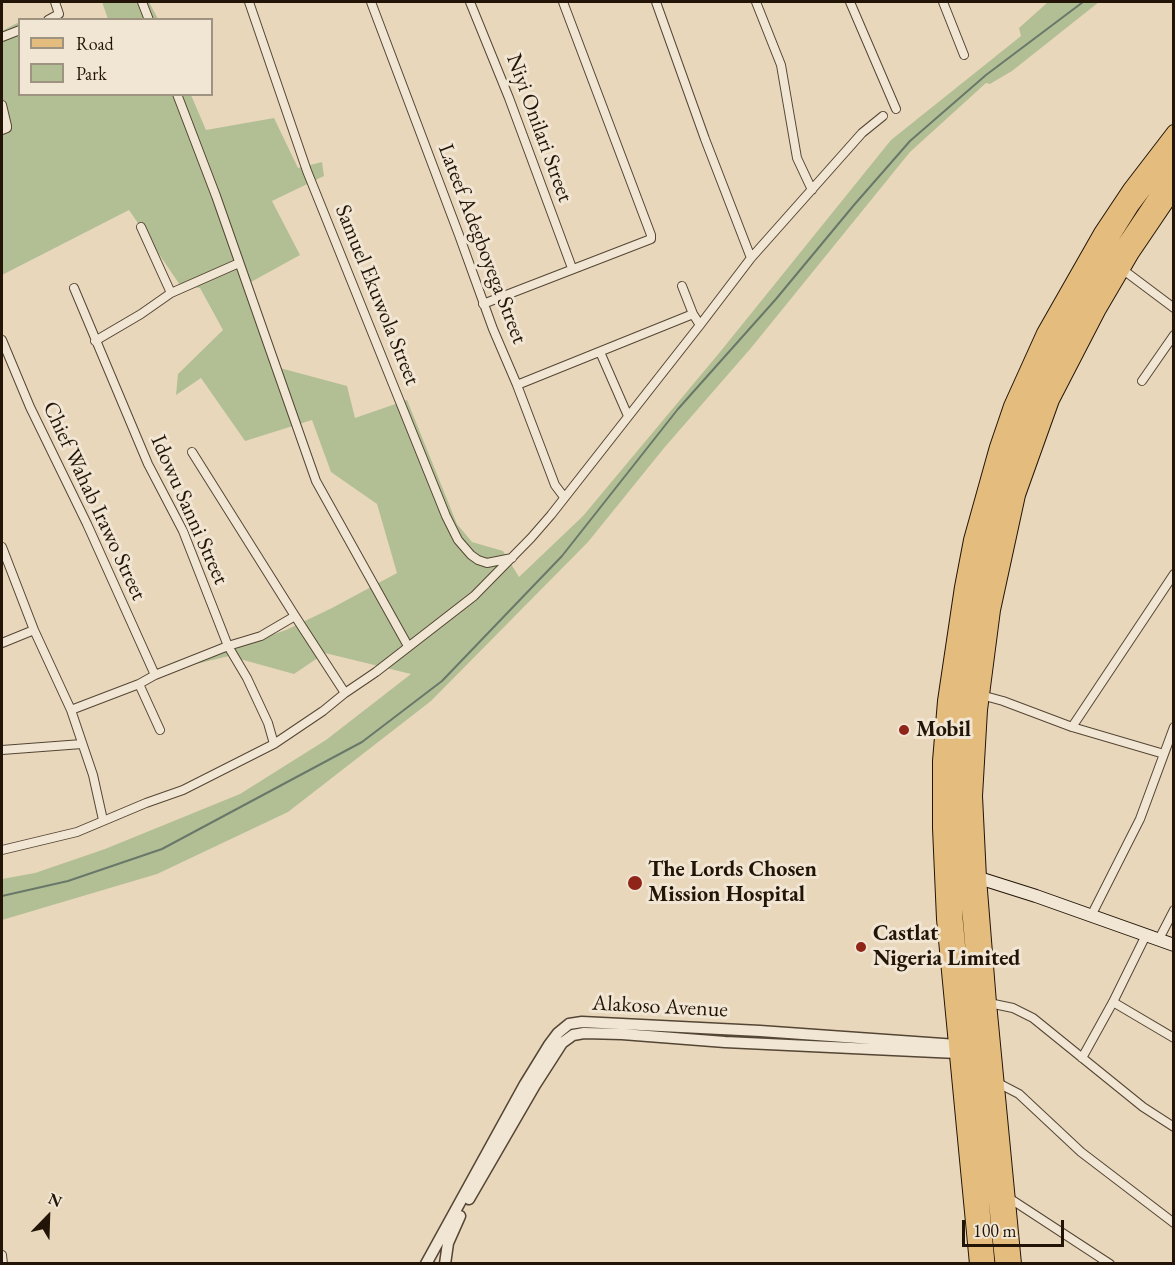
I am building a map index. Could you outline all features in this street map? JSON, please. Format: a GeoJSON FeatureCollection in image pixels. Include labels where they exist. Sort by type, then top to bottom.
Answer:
{"type":"FeatureCollection","features":[{"type":"Feature","properties":{"kind":"highway"},"geometry":{"type":"LineString","coordinates":[[987,1263],[950,918],[953,736],[976,541],[1026,398],[1050,345],[1131,206],[1173,149]]}},
{"type":"Feature","properties":{"kind":"highway"},"geometry":{"type":"LineString","coordinates":[[1003,1263],[988,1124],[966,866],[965,795],[977,704],[977,634],[994,543],[1032,420],[1062,352],[1090,301],[1173,171]]}},
{"type":"Feature","properties":{"kind":"main road"},"geometry":{"type":"LineString","coordinates":[[976,541],[996,447],[1011,406],[1044,333],[1101,233],[1173,132]]}},
{"type":"Feature","properties":{"kind":"main road"},"geometry":{"type":"LineString","coordinates":[[1014,1263],[979,878],[975,796],[977,704],[993,610],[1018,495],[1052,400],[1076,350],[1122,269],[1173,193]]}},
{"type":"Feature","properties":{"kind":"main road"},"geometry":{"type":"LineString","coordinates":[[979,878],[1173,945]]}},
{"type":"Feature","properties":{"kind":"main road"},"geometry":{"type":"LineString","coordinates":[[950,918],[957,1049],[977,1263]]}},
{"type":"Feature","properties":{"kind":"street"},"geometry":{"type":"LineString","coordinates":[[55,2],[59,15]]}},
{"type":"Feature","properties":{"kind":"street"},"geometry":{"type":"LineString","coordinates":[[142,2],[148,18]]}},
{"type":"Feature","properties":{"kind":"street","name":"Samuel Ekuwola Street"},"geometry":{"type":"LineString","coordinates":[[249,2],[308,171],[446,516],[458,540],[478,560],[487,562],[512,558]]}},
{"type":"Feature","properties":{"kind":"street","name":"Lateef Adegboyega Street"},"geometry":{"type":"LineString","coordinates":[[371,2],[483,304],[555,485],[564,497]]}},
{"type":"Feature","properties":{"kind":"street","name":"Niyi Onilari Street"},"geometry":{"type":"LineString","coordinates":[[470,2],[509,98],[572,268]]}},
{"type":"Feature","properties":{"kind":"street"},"geometry":{"type":"LineString","coordinates":[[483,304],[651,239],[562,2]]}},
{"type":"Feature","properties":{"kind":"street"},"geometry":{"type":"LineString","coordinates":[[656,2],[751,258]]}},
{"type":"Feature","properties":{"kind":"street"},"geometry":{"type":"LineString","coordinates":[[756,2],[781,65],[798,158],[812,190]]}},
{"type":"Feature","properties":{"kind":"street"},"geometry":{"type":"LineString","coordinates":[[850,2],[896,108]]}},
{"type":"Feature","properties":{"kind":"street"},"geometry":{"type":"LineString","coordinates":[[943,2],[964,55]]}},
{"type":"Feature","properties":{"kind":"street"},"geometry":{"type":"LineString","coordinates":[[2,37],[18,31]]}},
{"type":"Feature","properties":{"kind":"street"},"geometry":{"type":"LineString","coordinates":[[178,96],[216,196],[316,481],[408,646]]}},
{"type":"Feature","properties":{"kind":"street"},"geometry":{"type":"LineString","coordinates":[[2,105],[7,126],[2,130]]}},
{"type":"Feature","properties":{"kind":"street"},"geometry":{"type":"LineString","coordinates":[[2,850],[77,832],[183,790],[274,744],[307,723],[376,672],[474,596],[551,515],[751,258],[861,133],[883,116]]}},
{"type":"Feature","properties":{"kind":"street"},"geometry":{"type":"LineString","coordinates":[[141,227],[171,293]]}},
{"type":"Feature","properties":{"kind":"street"},"geometry":{"type":"LineString","coordinates":[[95,341],[171,293],[239,263]]}},
{"type":"Feature","properties":{"kind":"street"},"geometry":{"type":"LineString","coordinates":[[1122,269],[1173,308]]}},
{"type":"Feature","properties":{"kind":"street"},"geometry":{"type":"LineString","coordinates":[[682,286],[700,325]]}},
{"type":"Feature","properties":{"kind":"street","name":"Idowu Sanni Street"},"geometry":{"type":"LineString","coordinates":[[74,288],[148,464],[183,531],[228,646],[253,692],[274,744]]}},
{"type":"Feature","properties":{"kind":"street"},"geometry":{"type":"LineString","coordinates":[[517,385],[693,314]]}},
{"type":"Feature","properties":{"kind":"street"},"geometry":{"type":"LineString","coordinates":[[1142,381],[1173,335]]}},
{"type":"Feature","properties":{"kind":"street","name":"Chief Wahab Irawo Street"},"geometry":{"type":"LineString","coordinates":[[2,340],[30,407],[155,675]]}},
{"type":"Feature","properties":{"kind":"street"},"geometry":{"type":"LineString","coordinates":[[600,352],[628,416]]}},
{"type":"Feature","properties":{"kind":"street"},"geometry":{"type":"LineString","coordinates":[[192,452],[345,693]]}},
{"type":"Feature","properties":{"kind":"street"},"geometry":{"type":"LineString","coordinates":[[2,547],[34,630],[71,710],[93,775],[103,820]]}},
{"type":"Feature","properties":{"kind":"street"},"geometry":{"type":"LineString","coordinates":[[1072,727],[1173,574]]}},
{"type":"Feature","properties":{"kind":"street"},"geometry":{"type":"LineString","coordinates":[[71,710],[140,684],[155,675],[228,646],[261,636],[294,616]]}},
{"type":"Feature","properties":{"kind":"street"},"geometry":{"type":"LineString","coordinates":[[2,643],[34,630]]}},
{"type":"Feature","properties":{"kind":"street"},"geometry":{"type":"LineString","coordinates":[[140,684],[160,730]]}},
{"type":"Feature","properties":{"kind":"street"},"geometry":{"type":"LineString","coordinates":[[977,704],[1072,727],[1164,754]]}},
{"type":"Feature","properties":{"kind":"street"},"geometry":{"type":"LineString","coordinates":[[1091,916],[1140,819],[1173,727]]}},
{"type":"Feature","properties":{"kind":"street"},"geometry":{"type":"LineString","coordinates":[[2,750],[82,744]]}},
{"type":"Feature","properties":{"kind":"street"},"geometry":{"type":"LineString","coordinates":[[1159,939],[1173,910]]}},
{"type":"Feature","properties":{"kind":"street"},"geometry":{"type":"LineString","coordinates":[[1082,1058],[1146,935]]}},
{"type":"Feature","properties":{"kind":"street"},"geometry":{"type":"LineString","coordinates":[[1113,1002],[1173,1038]]}},
{"type":"Feature","properties":{"kind":"street"},"geometry":{"type":"LineString","coordinates":[[989,1003],[1005,1005],[1025,1013],[1143,1107],[1173,1127]]}},
{"type":"Feature","properties":{"kind":"street","name":"Alakoso Avenue"},"geometry":{"type":"LineString","coordinates":[[426,1263],[525,1084],[549,1045],[569,1024],[582,1022],[760,1031],[957,1049]]}},
{"type":"Feature","properties":{"kind":"street","name":"Alakoso Avenue"},"geometry":{"type":"LineString","coordinates":[[445,1263],[451,1235],[497,1150],[562,1043],[573,1035],[622,1034],[725,1042],[957,1049]]}},
{"type":"Feature","properties":{"kind":"street"},"geometry":{"type":"LineString","coordinates":[[996,1082],[1019,1094],[1081,1152],[1173,1223]]}},
{"type":"Feature","properties":{"kind":"street"},"geometry":{"type":"LineString","coordinates":[[1009,1198],[1110,1263]]}},
{"type":"Feature","properties":{"kind":"street"},"geometry":{"type":"LineString","coordinates":[[2,1254],[3,1263]]}},
{"type":"Feature","properties":{"kind":"green space"},"geometry":{"type":"Polygon","coordinates":[[[102,2],[149,2],[157,18],[108,18],[102,2]]]}},
{"type":"Feature","properties":{"kind":"green space"},"geometry":{"type":"Polygon","coordinates":[[[1048,2],[1099,2],[1012,71],[990,84],[986,83],[910,152],[751,348],[664,448],[588,542],[431,701],[288,812],[157,874],[2,920],[2,879],[35,873],[105,849],[240,794],[326,740],[411,674],[325,653],[294,674],[229,656],[167,671],[286,630],[397,573],[377,504],[331,472],[312,420],[245,441],[201,378],[176,395],[178,374],[223,330],[200,288],[180,285],[129,210],[2,275],[2,31],[18,24],[18,96],[191,96],[206,130],[274,118],[298,168],[322,162],[324,176],[272,201],[300,255],[251,282],[280,368],[347,386],[355,418],[407,400],[457,524],[472,542],[503,551],[519,577],[583,516],[720,352],[891,140],[1021,36],[1019,28],[1048,2]]]}},
{"type":"Feature","properties":{"kind":"waterway"},"geometry":{"type":"LineString","coordinates":[[2,896],[68,881],[162,849],[362,742],[442,681],[562,556],[678,409],[776,299],[910,141],[986,75],[1083,2]]}},
{"type":"Feature","properties":{"kind":"place","name":"Mobil"},"geometry":{"type":"Point","coordinates":[904,730]}},
{"type":"Feature","properties":{"kind":"place","name":"The Lords Chosen Mission Hospital"},"geometry":{"type":"Point","coordinates":[635,883]}},
{"type":"Feature","properties":{"kind":"place","name":"Castlat Nigeria Limited"},"geometry":{"type":"Point","coordinates":[861,947]}}]}
